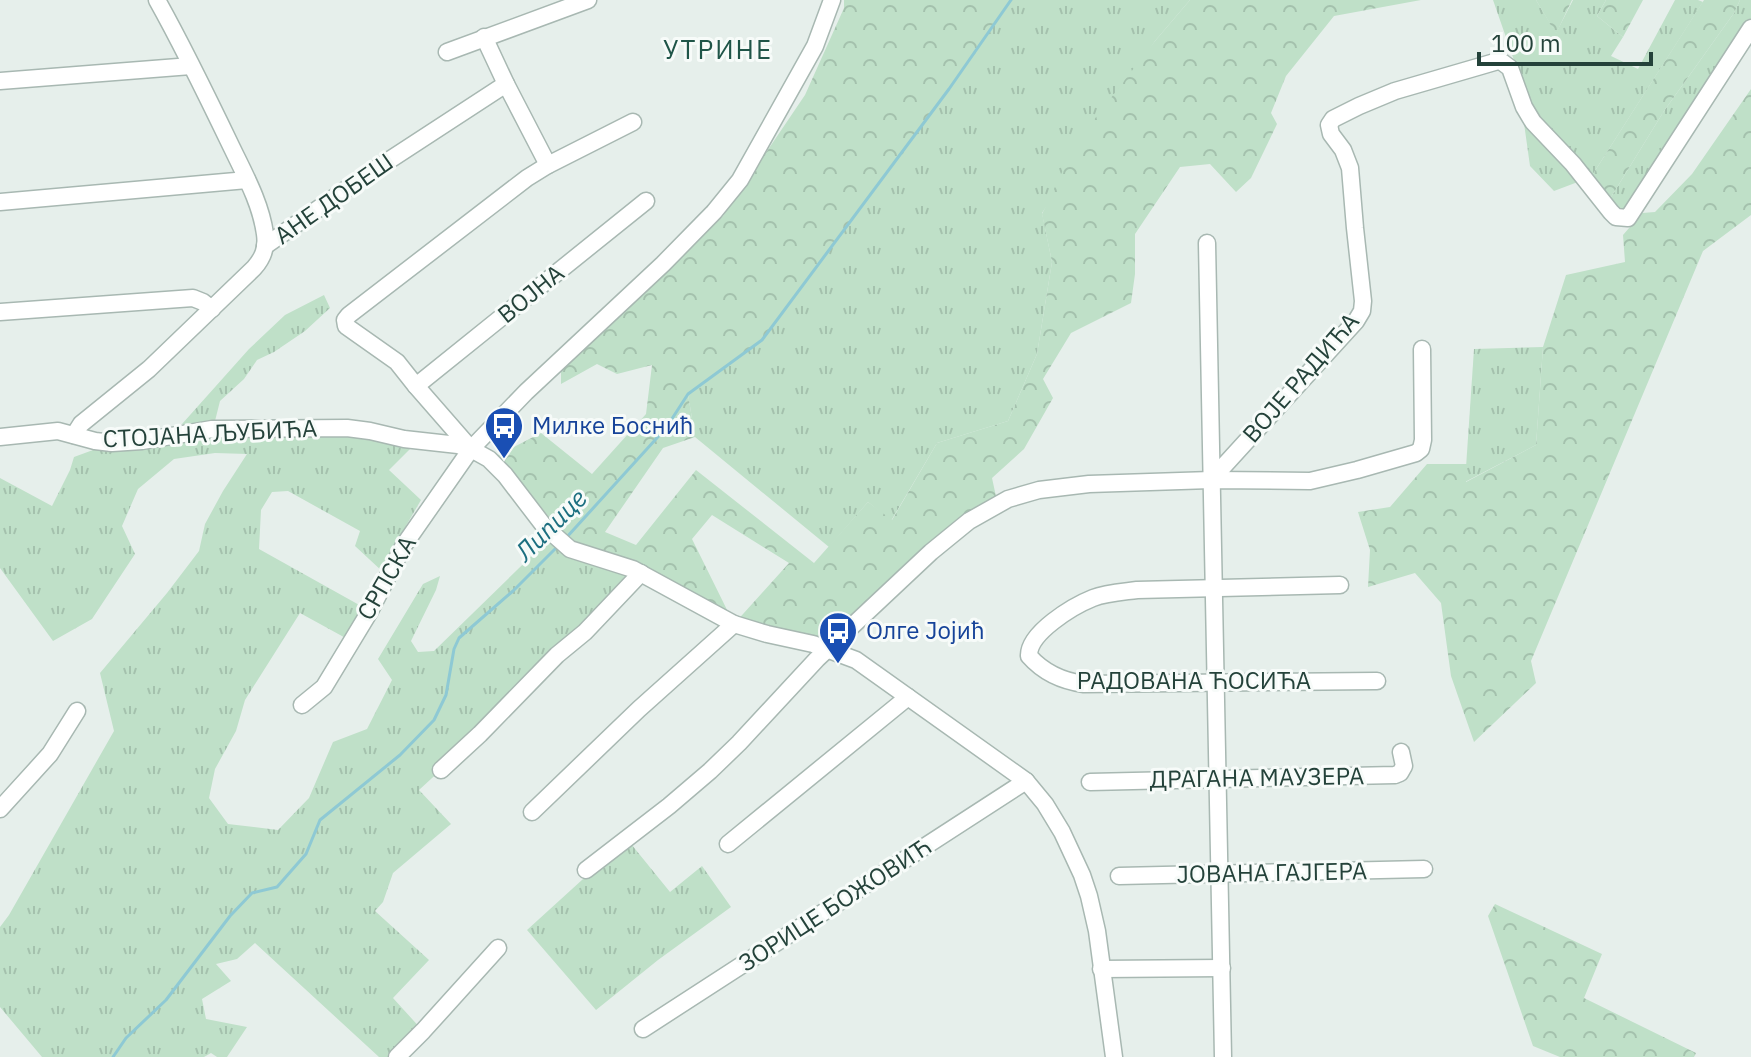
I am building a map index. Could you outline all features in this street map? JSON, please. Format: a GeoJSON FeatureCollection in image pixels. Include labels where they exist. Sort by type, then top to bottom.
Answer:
{"type":"FeatureCollection","features":[{"type":"Feature","properties":{"kind":"street"},"geometry":{"type":"LineString","coordinates":[[157,0],[247,180],[262,221],[265,246]]}},
{"type":"Feature","properties":{"kind":"street"},"geometry":{"type":"LineString","coordinates":[[447,52],[588,0]]}},
{"type":"Feature","properties":{"kind":"street","name":"СРПСКА"},"geometry":{"type":"LineString","coordinates":[[302,705],[324,687],[370,611],[404,545],[471,449],[526,392],[663,264],[732,191],[815,46],[832,0]]}},
{"type":"Feature","properties":{"kind":"street","name":"ВОЈЕ РАДИЋА"},"geometry":{"type":"LineString","coordinates":[[1211,480],[1362,311],[1350,168],[1343,150],[1329,130],[1333,119],[1395,91],[1502,62],[1510,68],[1524,107],[1533,122],[1573,164],[1611,212],[1616,217],[1628,218],[1751,28]]}},
{"type":"Feature","properties":{"kind":"street"},"geometry":{"type":"LineString","coordinates":[[484,37],[548,165]]}},
{"type":"Feature","properties":{"kind":"street"},"geometry":{"type":"LineString","coordinates":[[0,81],[191,66]]}},
{"type":"Feature","properties":{"kind":"street","name":"АНЕ ДОБЕШ"},"geometry":{"type":"LineString","coordinates":[[74,435],[81,424],[149,369],[258,265],[265,246],[506,84]]}},
{"type":"Feature","properties":{"kind":"street"},"geometry":{"type":"LineString","coordinates":[[471,449],[397,362],[346,326],[345,320],[548,165],[633,122]]}},
{"type":"Feature","properties":{"kind":"street"},"geometry":{"type":"LineString","coordinates":[[0,202],[247,180]]}},
{"type":"Feature","properties":{"kind":"street","name":"ВОЈНА"},"geometry":{"type":"LineString","coordinates":[[416,386],[646,201]]}},
{"type":"Feature","properties":{"kind":"street","name":"ВОЈЕ РАДИЋА"},"geometry":{"type":"LineString","coordinates":[[1207,243],[1223,1057]]}},
{"type":"Feature","properties":{"kind":"street"},"geometry":{"type":"LineString","coordinates":[[0,312],[193,298],[212,309]]}},
{"type":"Feature","properties":{"kind":"street"},"geometry":{"type":"LineString","coordinates":[[586,870],[710,771],[828,649],[969,521],[1008,499],[1064,486],[1211,480],[1310,481],[1416,453],[1421,449],[1423,440],[1422,349]]}},
{"type":"Feature","properties":{"kind":"street","name":"СТОЈАНА ЉУБИЋА"},"geometry":{"type":"LineString","coordinates":[[0,437],[58,431],[112,443],[212,429],[347,428],[458,445],[489,459],[544,526],[573,550],[641,573],[734,624],[828,649],[856,660],[1026,781],[1051,813],[1082,875],[1094,912],[1114,1057]]}},
{"type":"Feature","properties":{"kind":"street"},"geometry":{"type":"LineString","coordinates":[[441,770],[557,655],[585,632],[641,573]]}},
{"type":"Feature","properties":{"kind":"street"},"geometry":{"type":"LineString","coordinates":[[1213,587],[1340,585]]}},
{"type":"Feature","properties":{"kind":"street","name":"РАДОВАНА ЋОСИЋА"},"geometry":{"type":"LineString","coordinates":[[1213,587],[1137,590],[1094,597],[1054,622],[1030,647],[1029,656],[1057,677],[1092,685],[1377,681]]}},
{"type":"Feature","properties":{"kind":"street"},"geometry":{"type":"LineString","coordinates":[[532,812],[639,709],[734,624]]}},
{"type":"Feature","properties":{"kind":"street"},"geometry":{"type":"LineString","coordinates":[[728,844],[908,697]]}},
{"type":"Feature","properties":{"kind":"street"},"geometry":{"type":"LineString","coordinates":[[0,809],[50,754],[77,711]]}},
{"type":"Feature","properties":{"kind":"street","name":"ДРАГАНА МАУЗЕРА"},"geometry":{"type":"LineString","coordinates":[[1090,782],[1395,775],[1404,766],[1401,752]]}},
{"type":"Feature","properties":{"kind":"street","name":"ЗОРИЦЕ БОЖОВИЋ"},"geometry":{"type":"LineString","coordinates":[[643,1029],[1026,781]]}},
{"type":"Feature","properties":{"kind":"street","name":"ЈОВАНА ГАЈГЕРА"},"geometry":{"type":"LineString","coordinates":[[1119,876],[1424,869]]}},
{"type":"Feature","properties":{"kind":"street"},"geometry":{"type":"LineString","coordinates":[[397,1057],[498,948]]}},
{"type":"Feature","properties":{"kind":"street"},"geometry":{"type":"LineString","coordinates":[[1101,969],[1222,968]]}},
{"type":"Feature","properties":{"kind":"green space"},"geometry":{"type":"Polygon","coordinates":[[[844,0],[1011,0],[949,89],[762,340],[688,394],[695,437],[663,448],[605,532],[636,545],[696,470],[814,563],[868,502],[892,520],[937,443],[1008,421],[1037,354],[1052,262],[1042,214],[1076,143],[1190,0],[1421,0],[1334,16],[1286,76],[1271,113],[1277,124],[1251,178],[1236,192],[1210,164],[1180,167],[1135,234],[1131,303],[1071,333],[1043,379],[1053,398],[1024,449],[992,478],[997,501],[947,538],[828,649],[734,624],[633,569],[577,543],[558,528],[498,455],[541,433],[592,474],[646,414],[652,365],[617,374],[597,364],[561,384],[561,366],[636,301],[723,216],[805,95],[844,8],[844,0]],[[712,515],[692,539],[734,624],[789,563],[712,515]]]}},
{"type":"Feature","properties":{"kind":"green space"},"geometry":{"type":"Polygon","coordinates":[[[1011,0],[1190,0],[1155,41],[1042,213],[1052,262],[1037,354],[1008,421],[937,443],[891,521],[868,502],[829,547],[695,437],[688,394],[762,340],[949,89],[1011,0]]]}},
{"type":"Feature","properties":{"kind":"green space"},"geometry":{"type":"Polygon","coordinates":[[[1493,0],[1536,0],[1556,33],[1573,0],[1606,0],[1597,16],[1623,37],[1611,56],[1638,69],[1675,0],[1703,2],[1591,177],[1554,191],[1530,166],[1516,66],[1493,0]]]}},
{"type":"Feature","properties":{"kind":"green space"},"geometry":{"type":"Polygon","coordinates":[[[1536,0],[1572,0],[1556,34],[1536,0]]]}},
{"type":"Feature","properties":{"kind":"green space"},"geometry":{"type":"Polygon","coordinates":[[[1606,0],[1643,0],[1623,37],[1597,16],[1606,0]]]}},
{"type":"Feature","properties":{"kind":"green space"},"geometry":{"type":"Polygon","coordinates":[[[1704,0],[1740,0],[1664,111],[1608,202],[1591,177],[1704,0]]]}},
{"type":"Feature","properties":{"kind":"green space"},"geometry":{"type":"Polygon","coordinates":[[[1740,0],[1751,0],[1751,36],[1628,213],[1616,215],[1608,202],[1664,111],[1740,0]]]}},
{"type":"Feature","properties":{"kind":"green space"},"geometry":{"type":"Polygon","coordinates":[[[1751,89],[1751,215],[1703,251],[1531,661],[1536,683],[1474,742],[1451,676],[1441,603],[1415,573],[1368,587],[1370,550],[1358,512],[1390,507],[1427,464],[1467,464],[1466,482],[1536,445],[1543,347],[1566,275],[1625,262],[1623,235],[1642,213],[1655,212],[1692,174],[1751,89]]]}},
{"type":"Feature","properties":{"kind":"green space"},"geometry":{"type":"Polygon","coordinates":[[[324,295],[330,308],[305,331],[257,360],[244,379],[220,401],[213,429],[280,428],[418,441],[389,470],[421,500],[383,572],[355,546],[360,531],[288,491],[272,492],[261,510],[259,549],[370,611],[351,641],[300,613],[245,700],[236,731],[215,769],[209,798],[228,824],[278,830],[309,798],[333,742],[367,729],[392,680],[378,659],[423,584],[440,576],[411,641],[418,652],[434,651],[553,535],[641,573],[480,734],[419,790],[451,824],[393,873],[383,902],[375,911],[429,960],[393,998],[423,1031],[397,1057],[379,1057],[255,943],[237,959],[216,964],[231,981],[202,999],[206,1019],[247,1027],[227,1057],[217,1057],[211,1053],[204,1057],[42,1057],[0,1007],[0,927],[114,731],[100,673],[199,551],[205,524],[247,454],[215,453],[174,459],[138,489],[122,526],[135,554],[92,619],[53,641],[0,568],[0,478],[52,506],[74,457],[112,443],[193,432],[182,424],[249,349],[285,315],[324,295]]]}},
{"type":"Feature","properties":{"kind":"green space"},"geometry":{"type":"Polygon","coordinates":[[[1543,347],[1536,445],[1465,482],[1474,349],[1543,347]]]}},
{"type":"Feature","properties":{"kind":"green space"},"geometry":{"type":"Polygon","coordinates":[[[627,839],[670,892],[702,866],[731,907],[596,1010],[527,930],[627,839]]]}},
{"type":"Feature","properties":{"kind":"green space"},"geometry":{"type":"Polygon","coordinates":[[[1495,904],[1602,954],[1584,998],[1696,1053],[1694,1057],[1560,1057],[1533,1046],[1488,916],[1495,904]]]}},
{"type":"Feature","properties":{"kind":"waterway","name":"Липице"},"geometry":{"type":"LineString","coordinates":[[566,538],[666,428],[688,394],[762,340],[949,89],[1011,0]]}},
{"type":"Feature","properties":{"kind":"waterway","name":"Липице"},"geometry":{"type":"LineString","coordinates":[[113,1057],[126,1038],[166,1000],[230,916],[252,893],[277,887],[306,854],[320,820],[400,755],[434,720],[446,695],[454,649],[459,638],[558,546]]}},
{"type":"Feature","properties":{"kind":"place","name":"Милке Боснић"},"geometry":{"type":"Point","coordinates":[504,460]}},
{"type":"Feature","properties":{"kind":"place","name":"Олге Јојић"},"geometry":{"type":"Point","coordinates":[838,665]}},
{"type":"Feature","properties":{"kind":"district","name":"УТРИНЕ"},"geometry":{"type":"Point","coordinates":[718,50]}}]}
